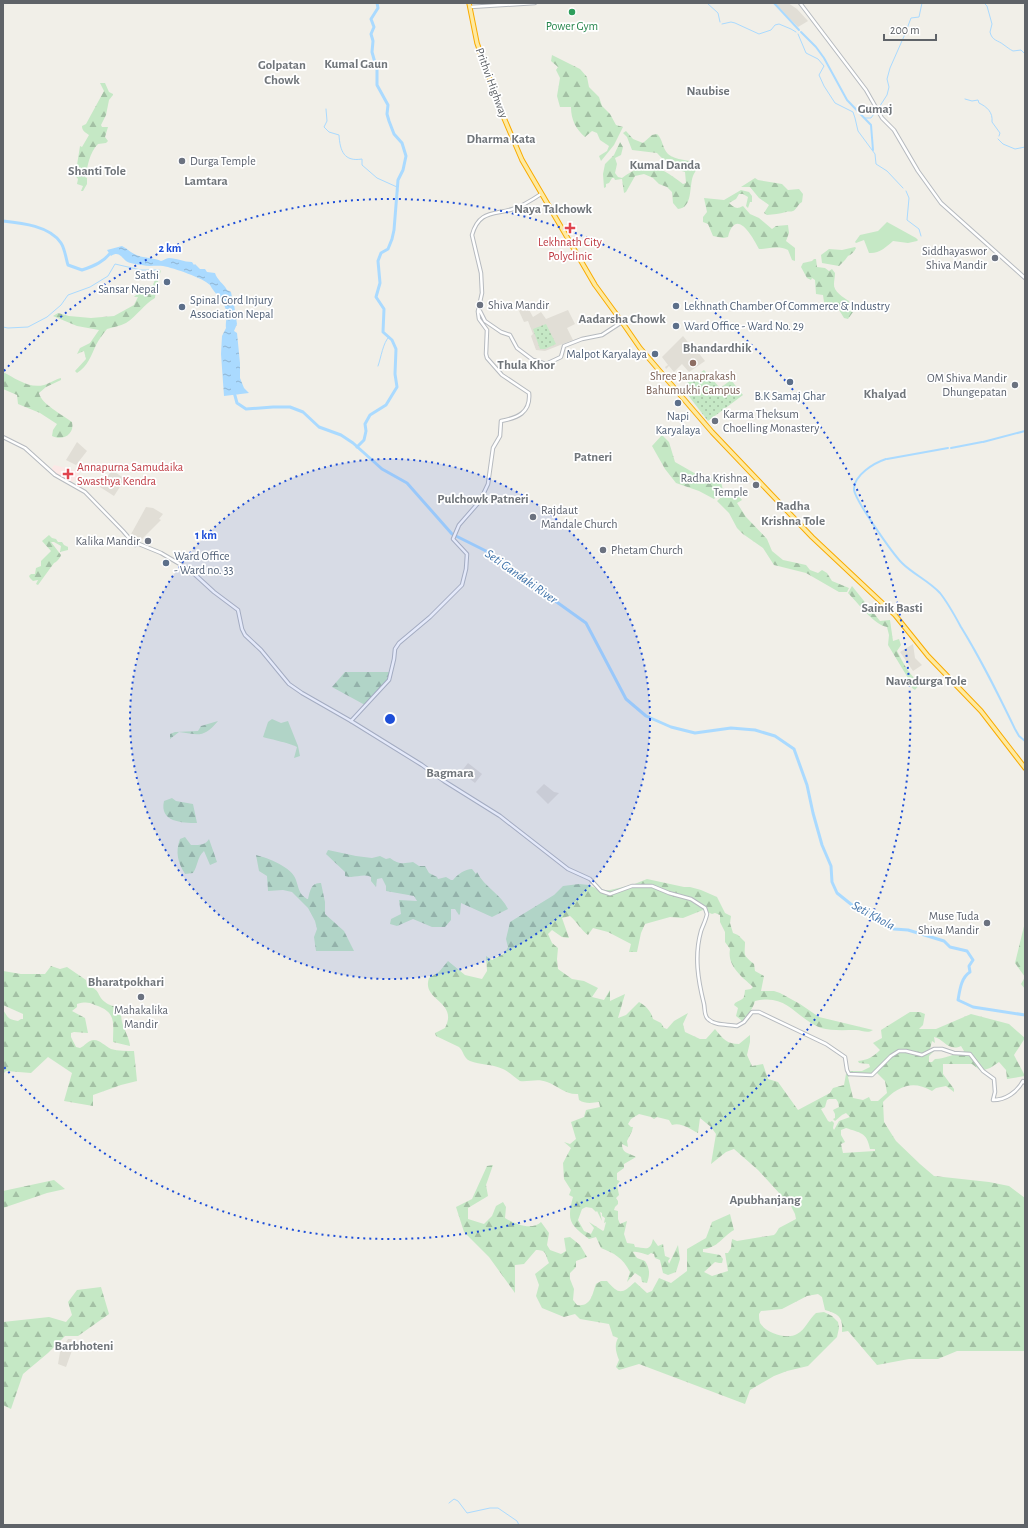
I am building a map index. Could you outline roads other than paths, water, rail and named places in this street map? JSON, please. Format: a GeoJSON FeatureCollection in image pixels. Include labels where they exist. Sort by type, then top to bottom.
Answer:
{"type":"FeatureCollection","features":[{"type":"Feature","properties":{"kind":"highway","name":"Prithvi Highway"},"geometry":{"type":"LineString","coordinates":[[469,5],[474,33],[501,111],[522,160],[595,285],[640,348],[712,432],[812,537],[895,615],[928,656],[981,711],[1025,768]]}},
{"type":"Feature","properties":{"kind":"main road"},"geometry":{"type":"LineString","coordinates":[[469,5],[535,3]]}},
{"type":"Feature","properties":{"kind":"main road"},"geometry":{"type":"LineString","coordinates":[[800,3],[866,90],[882,118],[894,130],[918,171],[941,203],[1025,278]]}},
{"type":"Feature","properties":{"kind":"main road"},"geometry":{"type":"LineString","coordinates":[[351,721],[389,680],[395,649],[399,643],[430,617],[462,585],[466,569],[467,554],[453,538],[458,527],[480,501],[488,482],[492,448],[500,436],[501,421],[514,418],[524,412],[527,407],[529,393],[502,375],[486,356],[487,330],[479,319],[477,310],[482,293],[481,273],[472,236],[473,230],[486,215],[526,204],[541,194]]}},
{"type":"Feature","properties":{"kind":"main road"},"geometry":{"type":"LineString","coordinates":[[478,311],[480,311],[483,319],[488,323],[501,332],[510,335],[518,348],[542,364],[549,363],[561,357],[564,346],[582,339],[602,335],[622,322]]}},
{"type":"Feature","properties":{"kind":"main road"},"geometry":{"type":"LineString","coordinates":[[3,437],[25,448],[55,475],[87,494],[135,545],[139,544],[161,553],[193,572],[214,592],[238,610],[245,635],[261,650],[289,684],[302,693],[351,721],[422,765],[444,781],[500,816],[568,869],[590,879],[603,892],[610,894],[632,886],[650,886],[691,899],[705,908],[707,914],[701,931],[698,947],[698,973],[700,992],[708,1020],[717,1024],[737,1026],[742,1023],[752,1012],[759,1012],[829,1045],[844,1057],[847,1070],[850,1074],[872,1075],[888,1058],[899,1051],[922,1055],[938,1049],[957,1054],[970,1054],[981,1069],[994,1079],[996,1092],[993,1100],[1008,1096],[1018,1088],[1023,1081],[1025,1082]]}},
{"type":"Feature","properties":{"kind":"water"},"geometry":{"type":"Polygon","coordinates":[[[122,246],[139,256],[161,261],[169,258],[192,262],[200,269],[205,269],[207,272],[215,273],[217,278],[227,290],[231,292],[233,298],[237,324],[234,331],[237,333],[240,378],[244,388],[249,393],[224,396],[221,354],[222,336],[226,328],[227,312],[223,303],[210,285],[195,276],[168,267],[145,266],[129,263],[118,254],[111,256],[107,250],[122,246]]]}},
{"type":"Feature","properties":{"kind":"waterway"},"geometry":{"type":"LineString","coordinates":[[357,447],[364,440],[366,431],[365,424],[370,415],[386,405],[397,387],[395,374],[396,349],[392,340],[383,332],[384,309],[376,297],[380,283],[378,261],[381,253],[388,249],[392,239],[398,180],[403,170],[406,156],[402,143],[394,134],[387,114],[388,105],[377,85],[377,70],[372,52],[373,41],[371,34],[374,27],[371,19],[378,8],[377,3]]}},
{"type":"Feature","properties":{"kind":"waterway"},"geometry":{"type":"LineString","coordinates":[[707,3],[718,13],[720,22]]}},
{"type":"Feature","properties":{"kind":"waterway"},"geometry":{"type":"LineString","coordinates":[[774,3],[799,30]]}},
{"type":"Feature","properties":{"kind":"waterway"},"geometry":{"type":"LineString","coordinates":[[878,109],[887,95],[889,87],[887,79],[890,68],[911,18],[919,17],[922,3]]}},
{"type":"Feature","properties":{"kind":"waterway"},"geometry":{"type":"LineString","coordinates":[[984,3],[987,6],[992,24],[990,32],[992,37],[1013,51],[1021,50],[1025,54]]}},
{"type":"Feature","properties":{"kind":"waterway"},"geometry":{"type":"LineString","coordinates":[[722,24],[731,22],[735,23],[759,34],[771,30],[775,25],[779,24],[796,32]]}},
{"type":"Feature","properties":{"kind":"waterway"},"geometry":{"type":"LineString","coordinates":[[801,32],[816,47],[824,58],[847,100],[871,125],[873,150]]}},
{"type":"Feature","properties":{"kind":"waterway"},"geometry":{"type":"LineString","coordinates":[[798,34],[806,53],[818,59],[824,66],[819,75],[835,103],[853,112],[858,131],[875,154],[876,164],[887,171],[903,188]]}},
{"type":"Feature","properties":{"kind":"waterway"},"geometry":{"type":"LineString","coordinates":[[965,99],[972,101],[978,100],[979,103],[989,110],[992,115],[992,122],[1000,133],[999,136]]}},
{"type":"Feature","properties":{"kind":"waterway"},"geometry":{"type":"LineString","coordinates":[[326,109],[327,121],[324,127],[329,132],[339,135],[340,146],[344,154],[351,159],[362,159],[362,165],[377,178],[397,187],[398,191]]}},
{"type":"Feature","properties":{"kind":"waterway"},"geometry":{"type":"LineString","coordinates":[[865,118],[871,118],[876,111]]}},
{"type":"Feature","properties":{"kind":"waterway"},"geometry":{"type":"LineString","coordinates":[[998,139],[1003,144],[1015,149],[1025,147]]}},
{"type":"Feature","properties":{"kind":"waterway"},"geometry":{"type":"LineString","coordinates":[[906,191],[909,198],[907,220],[919,229],[921,236]]}},
{"type":"Feature","properties":{"kind":"waterway","name":"Seti Gandaki River"},"geometry":{"type":"LineString","coordinates":[[3,221],[35,226],[50,233],[61,243],[68,265],[82,270],[91,267],[106,258],[112,251]]}},
{"type":"Feature","properties":{"kind":"waterway"},"geometry":{"type":"LineString","coordinates":[[3,327],[28,327],[47,317],[61,305],[68,295],[90,287],[108,276],[115,264],[141,270],[159,270]]}},
{"type":"Feature","properties":{"kind":"waterway"},"geometry":{"type":"LineString","coordinates":[[378,366],[384,346],[389,337]]}},
{"type":"Feature","properties":{"kind":"waterway","name":"Seti Gandaki River"},"geometry":{"type":"LineString","coordinates":[[234,392],[237,403],[246,409],[290,407],[303,412],[319,427],[341,435],[353,443],[382,469],[407,483],[452,534],[492,554],[586,623],[626,699],[646,716],[671,727],[695,733],[731,728],[755,730],[775,736],[794,749],[807,785],[822,845],[831,866],[832,882],[837,893],[852,905],[867,910],[873,916],[894,929],[908,930],[944,941],[950,947],[967,951],[973,960],[969,966],[970,972],[961,984],[958,1000],[973,1007],[1025,1015]]}},
{"type":"Feature","properties":{"kind":"waterway"},"geometry":{"type":"LineString","coordinates":[[983,442],[1025,431]]}},
{"type":"Feature","properties":{"kind":"waterway"},"geometry":{"type":"LineString","coordinates":[[951,448],[982,442]]}},
{"type":"Feature","properties":{"kind":"waterway"},"geometry":{"type":"LineString","coordinates":[[887,459],[948,448]]}},
{"type":"Feature","properties":{"kind":"waterway"},"geometry":{"type":"LineString","coordinates":[[886,459],[876,463],[861,474],[857,479],[854,489],[860,504],[897,558],[906,567],[936,589],[946,601],[983,665],[1015,729],[1019,736],[1025,741]]}},
{"type":"Feature","properties":{"kind":"waterway"},"geometry":{"type":"LineString","coordinates":[[449,1503],[454,1499],[458,1501],[467,1513],[490,1508],[498,1508],[517,1521],[519,1525]]}},
{"type":"Feature","properties":{"kind":"place","name":"Power Gym"},"geometry":{"type":"Point","coordinates":[572,12]}},
{"type":"Feature","properties":{"kind":"place","name":"Durga Temple"},"geometry":{"type":"Point","coordinates":[182,161]}},
{"type":"Feature","properties":{"kind":"place","name":"Lekhnath City Polyclinic"},"geometry":{"type":"Point","coordinates":[570,228]}},
{"type":"Feature","properties":{"kind":"place","name":"Siddhayaswor Shiva Mandir"},"geometry":{"type":"Point","coordinates":[995,258]}},
{"type":"Feature","properties":{"kind":"place","name":"Sathi Sansar Nepal"},"geometry":{"type":"Point","coordinates":[167,282]}},
{"type":"Feature","properties":{"kind":"place","name":"Shiva Mandir"},"geometry":{"type":"Point","coordinates":[480,305]}},
{"type":"Feature","properties":{"kind":"place","name":"Lekhnath Chamber Of Commerce & Industry"},"geometry":{"type":"Point","coordinates":[676,306]}},
{"type":"Feature","properties":{"kind":"place","name":"Spinal Cord Injury Association Nepal"},"geometry":{"type":"Point","coordinates":[182,307]}},
{"type":"Feature","properties":{"kind":"place","name":"Ward Office - Ward No. 29"},"geometry":{"type":"Point","coordinates":[676,326]}},
{"type":"Feature","properties":{"kind":"place","name":"Malpot Karyalaya"},"geometry":{"type":"Point","coordinates":[655,354]}},
{"type":"Feature","properties":{"kind":"place","name":"Shree Janaprakash Bahumukhi Campus"},"geometry":{"type":"Point","coordinates":[693,363]}},
{"type":"Feature","properties":{"kind":"place","name":"B.K Samaj Ghar"},"geometry":{"type":"Point","coordinates":[790,382]}},
{"type":"Feature","properties":{"kind":"place","name":"OM Shiva Mandir Dhungepatan"},"geometry":{"type":"Point","coordinates":[1015,385]}},
{"type":"Feature","properties":{"kind":"place","name":"Napi Karyalaya"},"geometry":{"type":"Point","coordinates":[678,403]}},
{"type":"Feature","properties":{"kind":"place","name":"Karma Theksum Choelling Monastery"},"geometry":{"type":"Point","coordinates":[715,421]}},
{"type":"Feature","properties":{"kind":"place","name":"Annapurna Samudaika Swasthya Kendra"},"geometry":{"type":"Point","coordinates":[68,474]}},
{"type":"Feature","properties":{"kind":"place","name":"Radha Krishna Temple"},"geometry":{"type":"Point","coordinates":[756,485]}},
{"type":"Feature","properties":{"kind":"place","name":"Rajdaut Mandale Church"},"geometry":{"type":"Point","coordinates":[533,517]}},
{"type":"Feature","properties":{"kind":"place","name":"Kalika Mandir"},"geometry":{"type":"Point","coordinates":[148,541]}},
{"type":"Feature","properties":{"kind":"place","name":"Phetam Church"},"geometry":{"type":"Point","coordinates":[603,550]}},
{"type":"Feature","properties":{"kind":"place","name":"Ward Office - Ward no. 33"},"geometry":{"type":"Point","coordinates":[166,563]}},
{"type":"Feature","properties":{"kind":"place","name":"Muse Tuda Shiva Mandir"},"geometry":{"type":"Point","coordinates":[987,923]}},
{"type":"Feature","properties":{"kind":"place","name":"Mahakalika Mandir"},"geometry":{"type":"Point","coordinates":[141,997]}},
{"type":"Feature","properties":{"kind":"district","name":"Kumal Gaun"},"geometry":{"type":"Point","coordinates":[356,64]}},
{"type":"Feature","properties":{"kind":"district","name":"Golpatan Chowk"},"geometry":{"type":"Point","coordinates":[282,72]}},
{"type":"Feature","properties":{"kind":"district","name":"Naubise"},"geometry":{"type":"Point","coordinates":[708,91]}},
{"type":"Feature","properties":{"kind":"district","name":"Gumaj"},"geometry":{"type":"Point","coordinates":[875,109]}},
{"type":"Feature","properties":{"kind":"district","name":"Dharma Kata"},"geometry":{"type":"Point","coordinates":[501,139]}},
{"type":"Feature","properties":{"kind":"district","name":"Kumal Danda"},"geometry":{"type":"Point","coordinates":[665,165]}},
{"type":"Feature","properties":{"kind":"district","name":"Shanti Tole"},"geometry":{"type":"Point","coordinates":[97,171]}},
{"type":"Feature","properties":{"kind":"district","name":"Lamtara"},"geometry":{"type":"Point","coordinates":[206,181]}},
{"type":"Feature","properties":{"kind":"district","name":"Naya Talchowk"},"geometry":{"type":"Point","coordinates":[553,209]}},
{"type":"Feature","properties":{"kind":"district","name":"Aadarsha Chowk"},"geometry":{"type":"Point","coordinates":[622,319]}},
{"type":"Feature","properties":{"kind":"district","name":"Bhandardhik"},"geometry":{"type":"Point","coordinates":[717,348]}},
{"type":"Feature","properties":{"kind":"district","name":"Thula Khor"},"geometry":{"type":"Point","coordinates":[526,365]}},
{"type":"Feature","properties":{"kind":"district","name":"Khalyad"},"geometry":{"type":"Point","coordinates":[885,394]}},
{"type":"Feature","properties":{"kind":"district","name":"Patneri"},"geometry":{"type":"Point","coordinates":[593,457]}},
{"type":"Feature","properties":{"kind":"district","name":"Pulchowk Patneri"},"geometry":{"type":"Point","coordinates":[483,499]}},
{"type":"Feature","properties":{"kind":"district","name":"Radha Krishna Tole"},"geometry":{"type":"Point","coordinates":[793,514]}},
{"type":"Feature","properties":{"kind":"district","name":"Sainik Basti"},"geometry":{"type":"Point","coordinates":[892,608]}},
{"type":"Feature","properties":{"kind":"district","name":"Navadurga Tole"},"geometry":{"type":"Point","coordinates":[926,681]}},
{"type":"Feature","properties":{"kind":"district","name":"Bagmara"},"geometry":{"type":"Point","coordinates":[450,773]}},
{"type":"Feature","properties":{"kind":"district","name":"Bharatpokhari"},"geometry":{"type":"Point","coordinates":[126,982]}},
{"type":"Feature","properties":{"kind":"district","name":"Apubhanjang"},"geometry":{"type":"Point","coordinates":[765,1200]}},
{"type":"Feature","properties":{"kind":"district","name":"Barbhoteni"},"geometry":{"type":"Point","coordinates":[84,1346]}},
{"type":"Feature","properties":{"kind":"water label","name":"Seti Khola"},"geometry":{"type":"Point","coordinates":[873,916]}}]}
